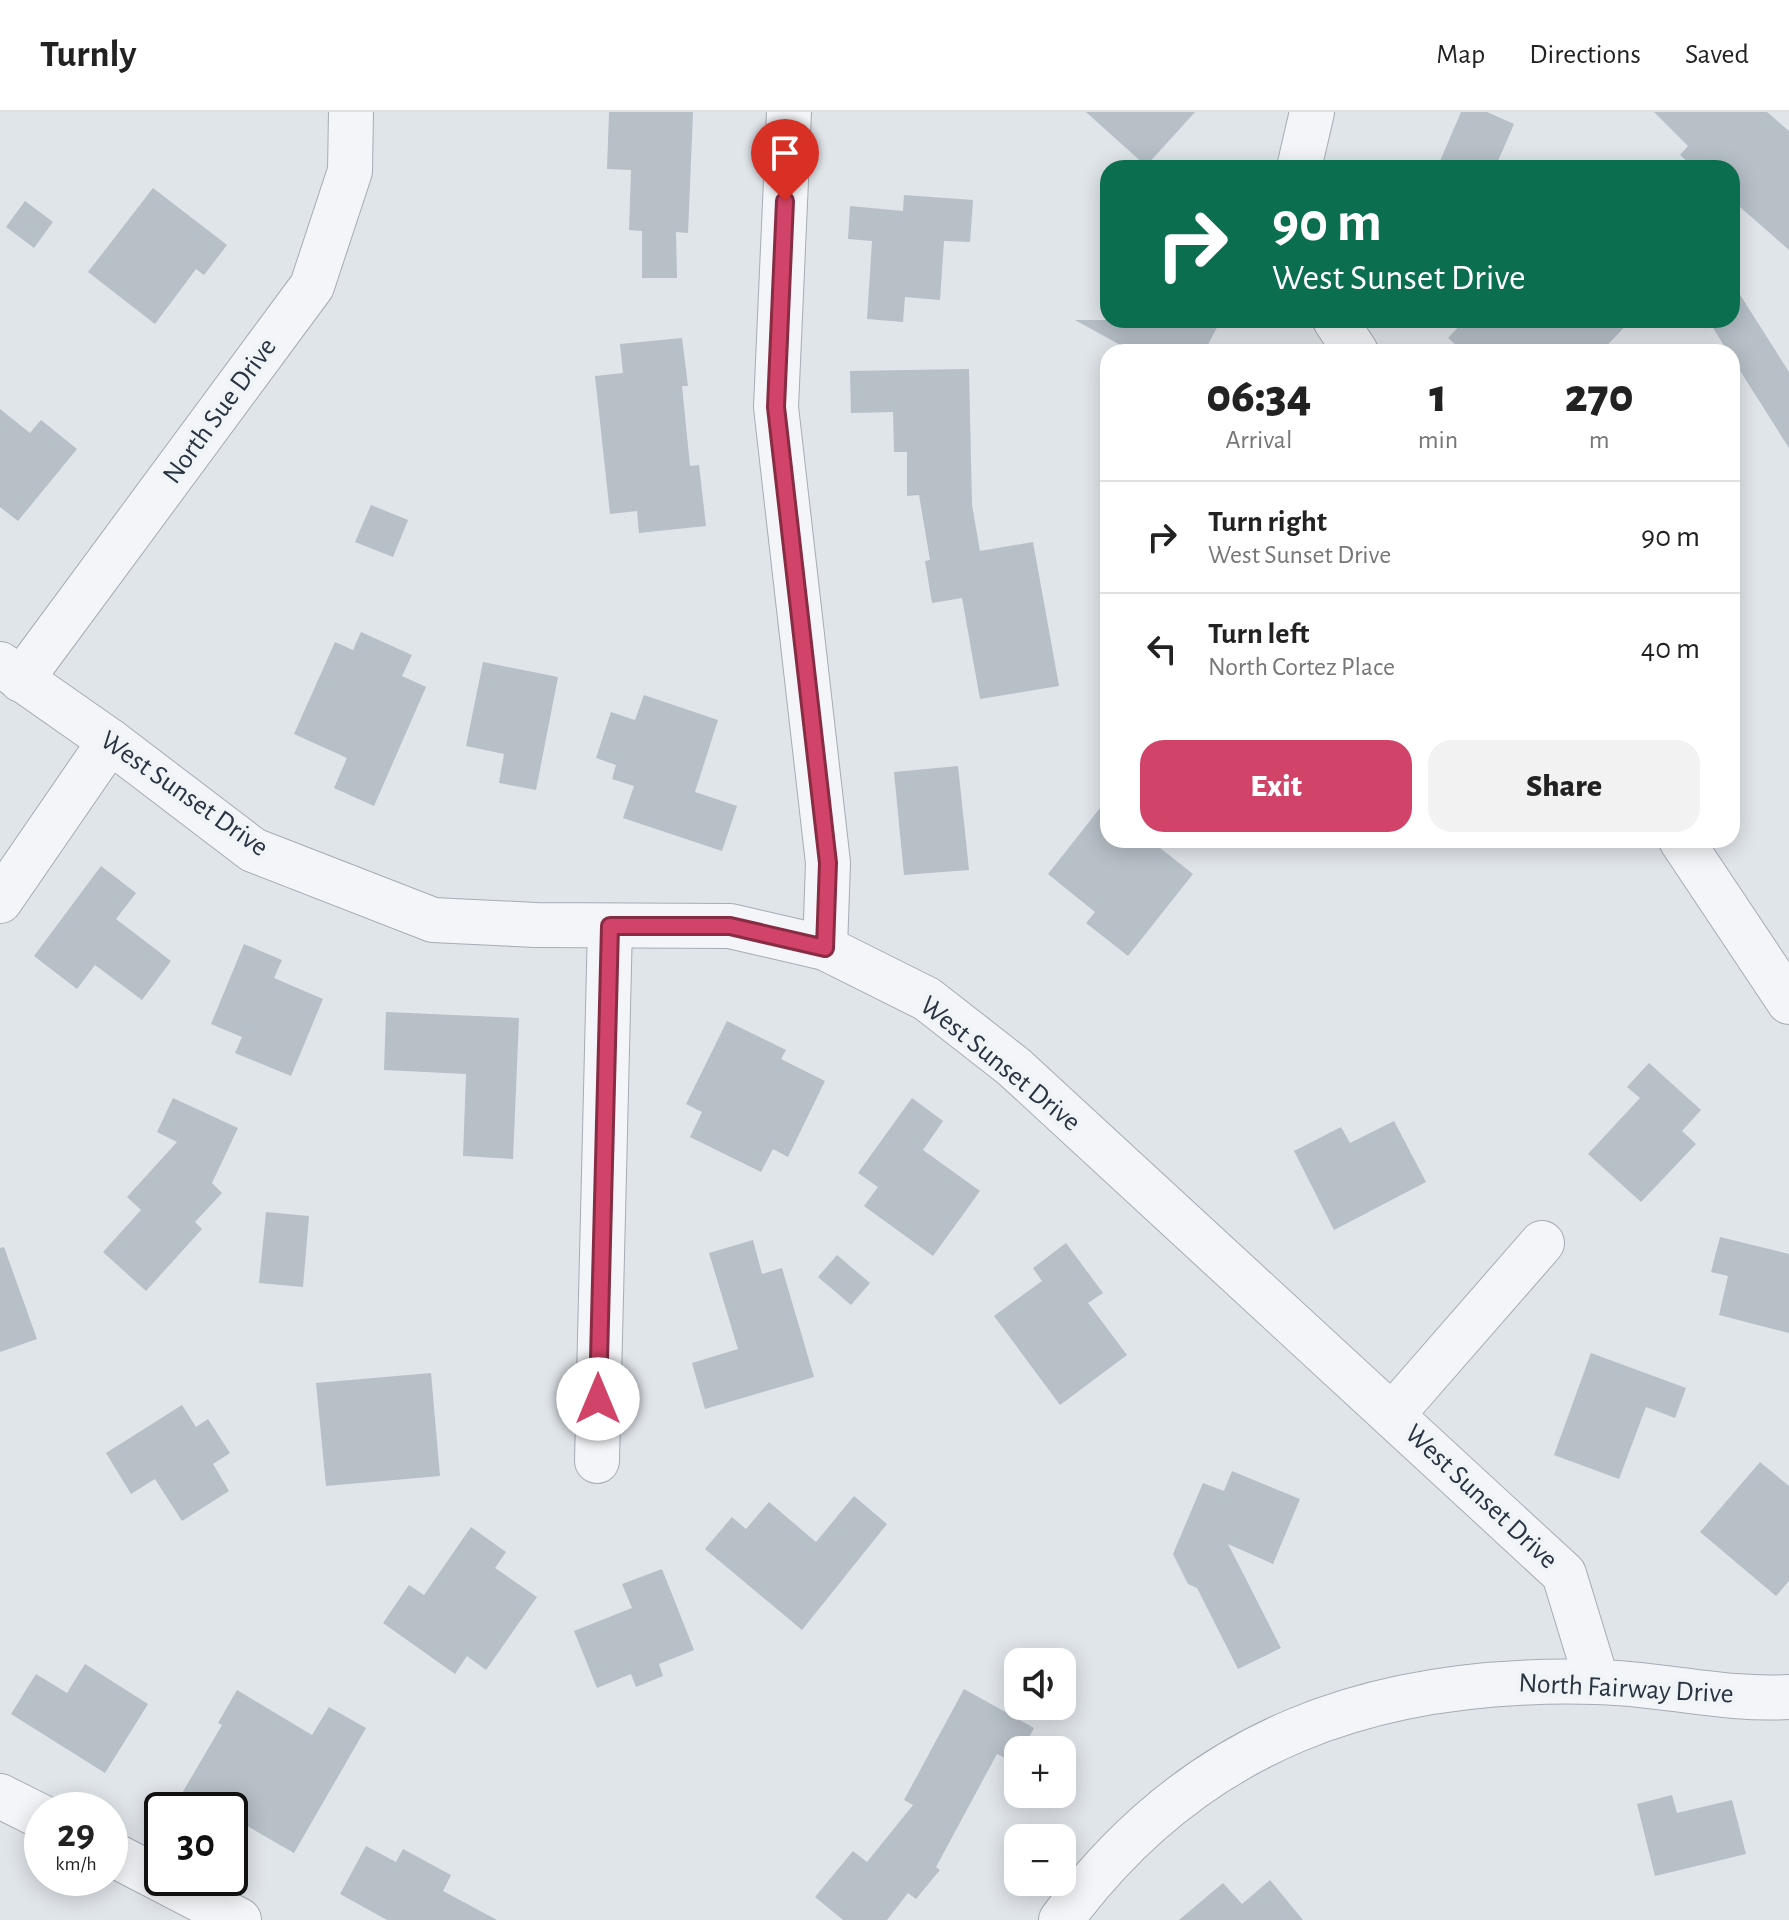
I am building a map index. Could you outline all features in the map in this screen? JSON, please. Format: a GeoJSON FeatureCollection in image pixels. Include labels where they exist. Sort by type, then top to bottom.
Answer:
{"type":"FeatureCollection","features":[{"type":"Feature","properties":{"kind":"street","name":"North Sue Drive"},"geometry":{"type":"LineString","coordinates":[[10,672],[312,286],[350,171],[351,112]]}},
{"type":"Feature","properties":{"kind":"street"},"geometry":{"type":"LineString","coordinates":[[789,112],[776,407],[828,863],[825,948]]}},
{"type":"Feature","properties":{"kind":"street"},"geometry":{"type":"LineString","coordinates":[[1301,160],[1312,112]]}},
{"type":"Feature","properties":{"kind":"street","name":"West Sunset Drive"},"geometry":{"type":"LineString","coordinates":[[10,672],[110,741],[253,850],[433,920],[610,926],[730,926],[825,948],[927,999],[1014,1067],[1564,1574],[1597,1682]]}},
{"type":"Feature","properties":{"kind":"street"},"geometry":{"type":"LineString","coordinates":[[0,901],[110,741]]}},
{"type":"Feature","properties":{"kind":"street"},"geometry":{"type":"LineString","coordinates":[[1686,848],[1789,1002]]}},
{"type":"Feature","properties":{"kind":"street"},"geometry":{"type":"LineString","coordinates":[[597,1461],[610,926]]}},
{"type":"Feature","properties":{"kind":"street"},"geometry":{"type":"LineString","coordinates":[[1392,1415],[1542,1243]]}},
{"type":"Feature","properties":{"kind":"street","name":"North Fairway Drive"},"geometry":{"type":"LineString","coordinates":[[1061,1920],[1125,1846],[1198,1783],[1252,1750],[1311,1723],[1371,1702],[1434,1689],[1498,1683],[1597,1682],[1789,1697]]}},
{"type":"Feature","properties":{"kind":"street"},"geometry":{"type":"LineString","coordinates":[[0,1796],[24,1808]]}},
{"type":"Feature","properties":{"kind":"street"},"geometry":{"type":"LineString","coordinates":[[128,1862],[239,1920]]}},
{"type":"Feature","properties":{"kind":"building"},"geometry":{"type":"Polygon","coordinates":[[[609,112],[693,112],[688,233],[676,232],[677,278],[642,278],[642,231],[629,230],[631,170],[607,169],[609,112]]]}},
{"type":"Feature","properties":{"kind":"building"},"geometry":{"type":"Polygon","coordinates":[[[1086,112],[1195,112],[1151,160],[1139,160],[1086,112]]]}},
{"type":"Feature","properties":{"kind":"building"},"geometry":{"type":"Polygon","coordinates":[[[1461,112],[1487,112],[1514,124],[1498,160],[1440,160],[1461,112]]]}},
{"type":"Feature","properties":{"kind":"building"},"geometry":{"type":"Polygon","coordinates":[[[1654,112],[1767,112],[1789,131],[1789,250],[1740,207],[1740,160],[1686,160],[1680,155],[1688,146],[1654,112]]]}},
{"type":"Feature","properties":{"kind":"building"},"geometry":{"type":"Polygon","coordinates":[[[153,188],[227,245],[204,275],[196,269],[155,324],[88,272],[153,188]]]}},
{"type":"Feature","properties":{"kind":"building"},"geometry":{"type":"Polygon","coordinates":[[[904,195],[973,200],[970,242],[944,241],[940,300],[905,297],[903,322],[867,319],[872,241],[848,239],[850,206],[903,211],[904,195]]]}},
{"type":"Feature","properties":{"kind":"building"},"geometry":{"type":"Polygon","coordinates":[[[25,201],[53,222],[34,248],[6,227],[25,201]]]}},
{"type":"Feature","properties":{"kind":"building"},"geometry":{"type":"Polygon","coordinates":[[[1740,295],[1789,372],[1789,448],[1740,371],[1740,344],[1723,344],[1713,328],[1740,328],[1740,295]]]}},
{"type":"Feature","properties":{"kind":"building"},"geometry":{"type":"Polygon","coordinates":[[[1075,320],[1100,320],[1100,328],[1217,328],[1208,344],[1118,344],[1075,320]]]}},
{"type":"Feature","properties":{"kind":"building"},"geometry":{"type":"Polygon","coordinates":[[[1457,328],[1624,328],[1608,344],[1455,344],[1448,338],[1457,328]]]}},
{"type":"Feature","properties":{"kind":"building"},"geometry":{"type":"Polygon","coordinates":[[[682,338],[688,386],[682,386],[690,466],[699,465],[706,526],[639,533],[637,511],[610,514],[595,376],[623,373],[620,344],[682,338]]]}},
{"type":"Feature","properties":{"kind":"building"},"geometry":{"type":"Polygon","coordinates":[[[969,369],[972,505],[980,551],[1033,542],[1059,686],[980,699],[962,598],[932,603],[925,561],[930,560],[919,495],[907,496],[907,452],[894,452],[893,412],[851,413],[850,371],[969,369]]]}},
{"type":"Feature","properties":{"kind":"building"},"geometry":{"type":"Polygon","coordinates":[[[0,409],[30,433],[41,420],[77,449],[18,521],[0,507],[0,409]]]}},
{"type":"Feature","properties":{"kind":"building"},"geometry":{"type":"Polygon","coordinates":[[[371,505],[408,520],[393,557],[355,542],[371,505]]]}},
{"type":"Feature","properties":{"kind":"building"},"geometry":{"type":"Polygon","coordinates":[[[361,632],[412,655],[402,676],[426,687],[374,806],[334,788],[347,758],[294,734],[335,642],[353,650],[361,632]]]}},
{"type":"Feature","properties":{"kind":"building"},"geometry":{"type":"Polygon","coordinates":[[[483,662],[558,677],[536,790],[499,783],[504,754],[466,746],[483,662]]]}},
{"type":"Feature","properties":{"kind":"building"},"geometry":{"type":"Polygon","coordinates":[[[644,695],[718,720],[695,792],[737,806],[722,851],[623,818],[634,786],[612,779],[616,765],[596,758],[611,712],[635,720],[644,695]]]}},
{"type":"Feature","properties":{"kind":"building"},"geometry":{"type":"Polygon","coordinates":[[[958,766],[969,870],[904,875],[894,772],[958,766]]]}},
{"type":"Feature","properties":{"kind":"building"},"geometry":{"type":"Polygon","coordinates":[[[1100,808],[1100,848],[1160,848],[1193,874],[1128,956],[1086,923],[1095,912],[1048,874],[1100,808]]]}},
{"type":"Feature","properties":{"kind":"building"},"geometry":{"type":"Polygon","coordinates":[[[101,866],[136,893],[116,919],[171,961],[142,1000],[95,965],[77,989],[34,956],[101,866]]]}},
{"type":"Feature","properties":{"kind":"building"},"geometry":{"type":"Polygon","coordinates":[[[244,944],[282,960],[274,978],[323,999],[291,1076],[235,1053],[242,1037],[211,1024],[244,944]]]}},
{"type":"Feature","properties":{"kind":"building"},"geometry":{"type":"Polygon","coordinates":[[[386,1012],[519,1018],[513,1159],[463,1156],[466,1074],[384,1070],[386,1012]]]}},
{"type":"Feature","properties":{"kind":"building"},"geometry":{"type":"Polygon","coordinates":[[[727,1021],[786,1050],[781,1059],[825,1081],[788,1157],[773,1149],[761,1172],[690,1137],[702,1112],[686,1104],[727,1021]]]}},
{"type":"Feature","properties":{"kind":"building"},"geometry":{"type":"Polygon","coordinates":[[[1649,1063],[1701,1110],[1682,1131],[1696,1144],[1641,1202],[1588,1154],[1640,1098],[1627,1087],[1649,1063]]]}},
{"type":"Feature","properties":{"kind":"building"},"geometry":{"type":"Polygon","coordinates":[[[173,1098],[238,1128],[212,1183],[222,1193],[195,1222],[202,1229],[146,1291],[103,1252],[141,1210],[127,1197],[177,1142],[157,1132],[173,1098]]]}},
{"type":"Feature","properties":{"kind":"building"},"geometry":{"type":"Polygon","coordinates":[[[912,1098],[943,1121],[923,1150],[980,1191],[933,1256],[864,1206],[878,1187],[858,1173],[912,1098]]]}},
{"type":"Feature","properties":{"kind":"building"},"geometry":{"type":"Polygon","coordinates":[[[1394,1121],[1426,1182],[1334,1230],[1294,1151],[1341,1127],[1350,1143],[1394,1121]]]}},
{"type":"Feature","properties":{"kind":"building"},"geometry":{"type":"Polygon","coordinates":[[[266,1212],[309,1216],[303,1287],[259,1283],[266,1212]]]}},
{"type":"Feature","properties":{"kind":"building"},"geometry":{"type":"Polygon","coordinates":[[[1720,1237],[1789,1254],[1789,1333],[1719,1315],[1728,1276],[1711,1272],[1720,1237]]]}},
{"type":"Feature","properties":{"kind":"building"},"geometry":{"type":"Polygon","coordinates":[[[753,1240],[762,1274],[782,1268],[814,1377],[705,1409],[692,1363],[738,1349],[709,1253],[753,1240]]]}},
{"type":"Feature","properties":{"kind":"building"},"geometry":{"type":"Polygon","coordinates":[[[1066,1243],[1103,1293],[1088,1303],[1127,1355],[1060,1405],[994,1316],[1042,1281],[1033,1268],[1066,1243]]]}},
{"type":"Feature","properties":{"kind":"building"},"geometry":{"type":"Polygon","coordinates":[[[4,1247],[37,1339],[0,1352],[0,1248],[4,1247]]]}},
{"type":"Feature","properties":{"kind":"building"},"geometry":{"type":"Polygon","coordinates":[[[837,1255],[870,1283],[851,1305],[818,1277],[837,1255]]]}},
{"type":"Feature","properties":{"kind":"building"},"geometry":{"type":"Polygon","coordinates":[[[1591,1353],[1686,1388],[1675,1418],[1646,1407],[1619,1479],[1554,1455],[1591,1353]]]}},
{"type":"Feature","properties":{"kind":"building"},"geometry":{"type":"Polygon","coordinates":[[[431,1373],[440,1476],[326,1486],[316,1383],[431,1373]]]}},
{"type":"Feature","properties":{"kind":"building"},"geometry":{"type":"Polygon","coordinates":[[[182,1405],[196,1427],[208,1419],[230,1453],[213,1464],[229,1491],[182,1521],[155,1479],[131,1494],[106,1453],[182,1405]]]}},
{"type":"Feature","properties":{"kind":"building"},"geometry":{"type":"Polygon","coordinates":[[[1760,1462],[1789,1486],[1789,1581],[1776,1596],[1700,1532],[1760,1462]]]}},
{"type":"Feature","properties":{"kind":"building"},"geometry":{"type":"Polygon","coordinates":[[[1232,1471],[1300,1499],[1273,1564],[1228,1544],[1281,1648],[1238,1669],[1197,1588],[1188,1584],[1173,1554],[1203,1483],[1224,1491],[1232,1471]]]}},
{"type":"Feature","properties":{"kind":"building"},"geometry":{"type":"Polygon","coordinates":[[[854,1496],[887,1524],[802,1630],[705,1549],[732,1517],[746,1529],[769,1502],[816,1542],[854,1496]]]}},
{"type":"Feature","properties":{"kind":"building"},"geometry":{"type":"Polygon","coordinates":[[[471,1527],[506,1552],[495,1568],[537,1597],[486,1670],[467,1656],[455,1674],[383,1623],[409,1585],[424,1595],[471,1527]]]}},
{"type":"Feature","properties":{"kind":"building"},"geometry":{"type":"Polygon","coordinates":[[[662,1569],[694,1650],[659,1664],[663,1676],[636,1687],[631,1674],[597,1688],[574,1631],[632,1608],[622,1584],[662,1569]]]}},
{"type":"Feature","properties":{"kind":"building"},"geometry":{"type":"Polygon","coordinates":[[[85,1664],[148,1704],[105,1773],[11,1714],[36,1674],[67,1693],[85,1664]]]}},
{"type":"Feature","properties":{"kind":"building"},"geometry":{"type":"Polygon","coordinates":[[[964,1689],[1004,1711],[1004,1720],[1020,1720],[1034,1728],[1030,1736],[1004,1736],[1004,1758],[997,1754],[936,1867],[940,1870],[916,1899],[908,1893],[887,1920],[843,1920],[815,1897],[853,1851],[867,1862],[913,1805],[904,1800],[964,1689]]]}},
{"type":"Feature","properties":{"kind":"building"},"geometry":{"type":"Polygon","coordinates":[[[237,1690],[312,1735],[329,1707],[366,1728],[294,1853],[248,1826],[248,1792],[183,1792],[222,1725],[218,1723],[237,1690]]]}},
{"type":"Feature","properties":{"kind":"building"},"geometry":{"type":"Polygon","coordinates":[[[1672,1795],[1677,1813],[1732,1800],[1746,1854],[1655,1876],[1637,1804],[1672,1795]]]}},
{"type":"Feature","properties":{"kind":"building"},"geometry":{"type":"Polygon","coordinates":[[[366,1846],[396,1862],[403,1849],[451,1875],[443,1891],[497,1920],[387,1920],[340,1894],[366,1846]]]}},
{"type":"Feature","properties":{"kind":"building"},"geometry":{"type":"Polygon","coordinates":[[[1270,1880],[1303,1920],[1179,1920],[1223,1883],[1242,1904],[1270,1880]]]}},
{"type":"Feature","properties":{"kind":"route"},"geometry":{"type":"LineString","coordinates":[[598,1399],[610,926],[730,926],[825,948],[828,863],[776,407],[785,201]]}}]}
